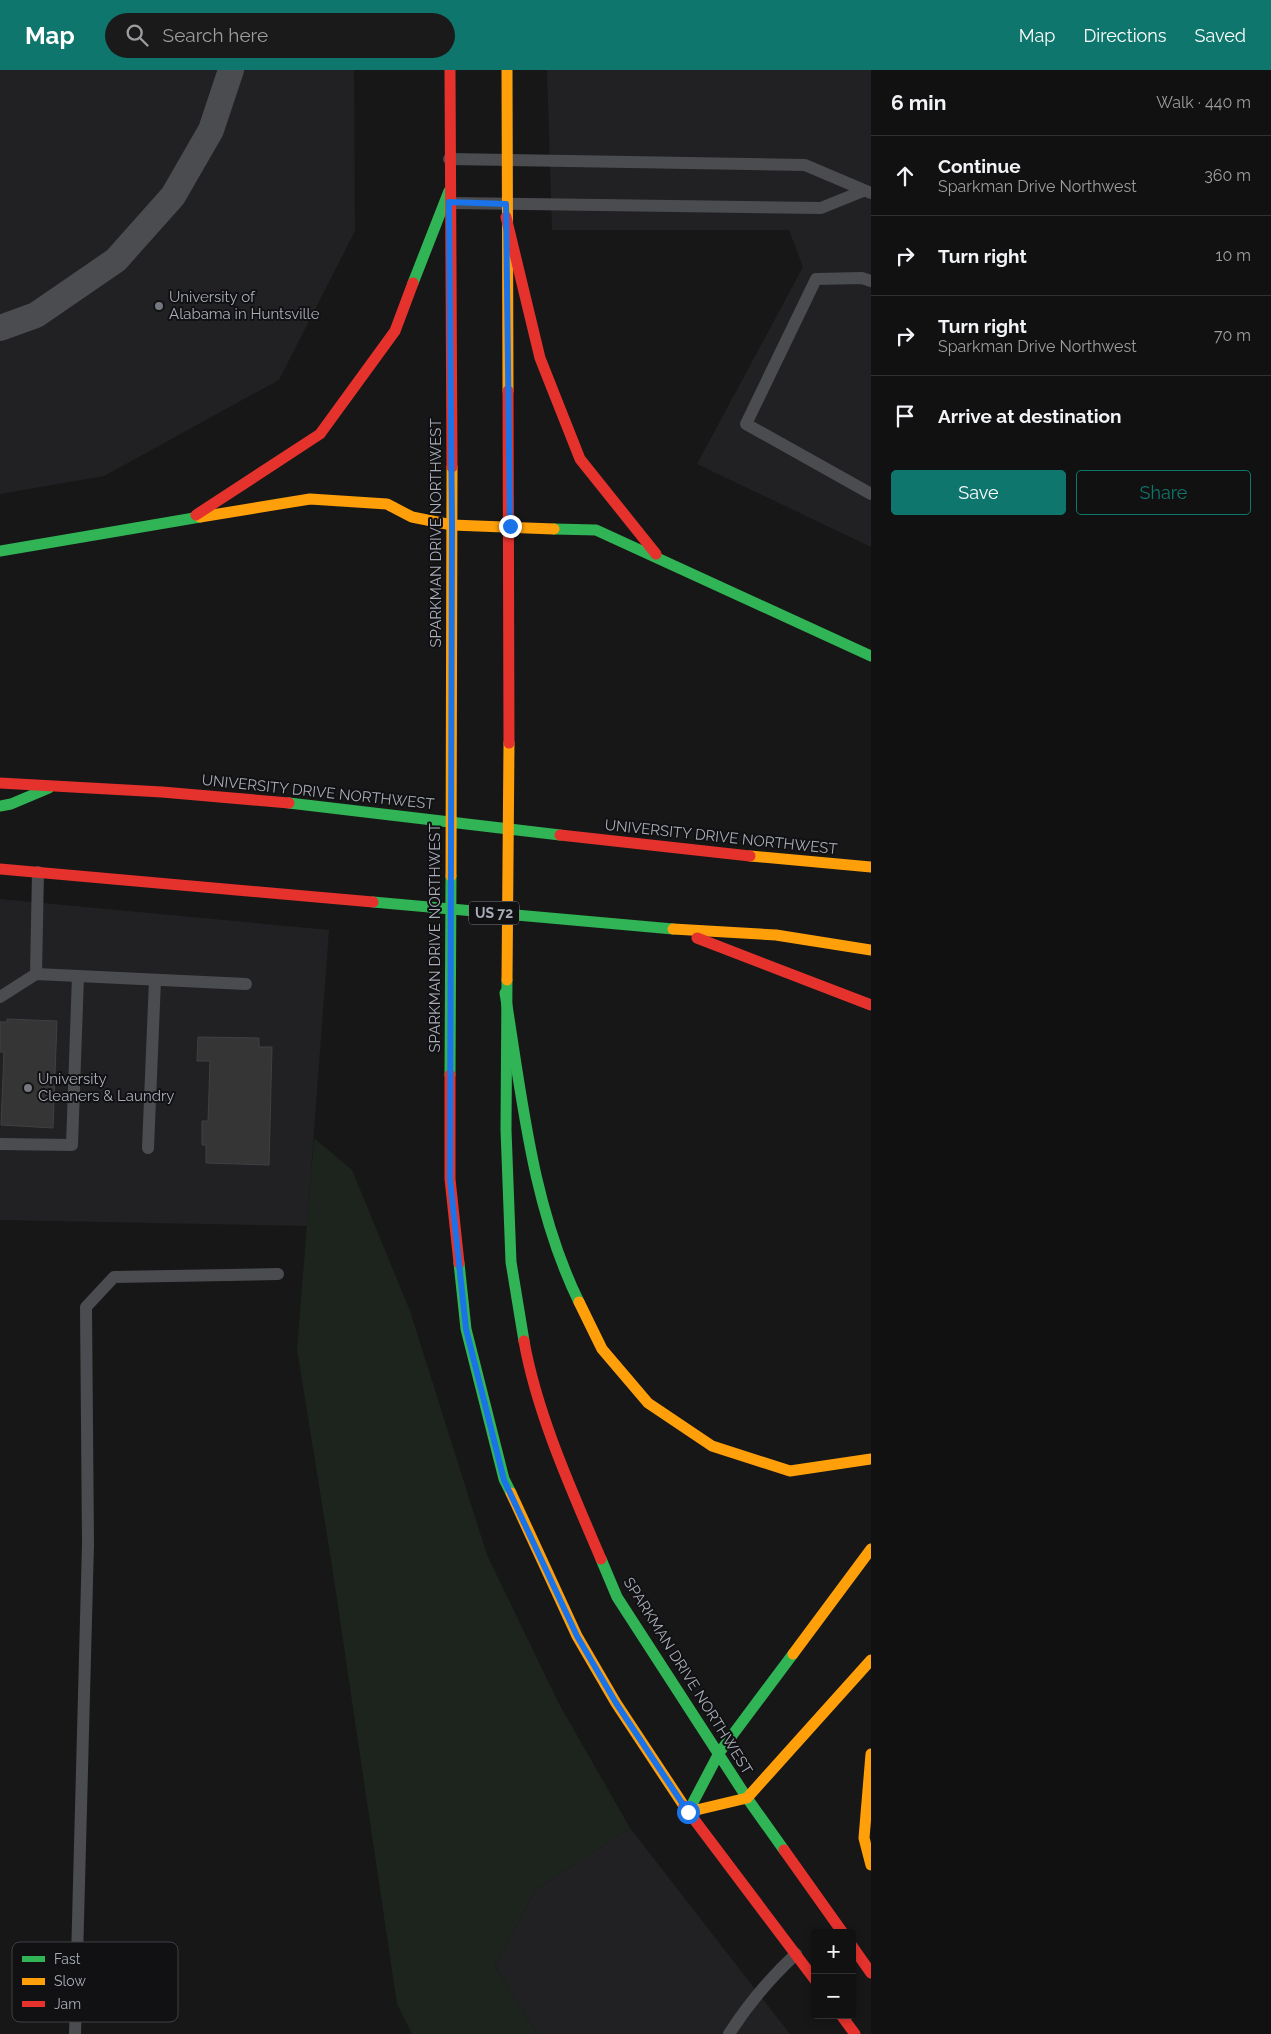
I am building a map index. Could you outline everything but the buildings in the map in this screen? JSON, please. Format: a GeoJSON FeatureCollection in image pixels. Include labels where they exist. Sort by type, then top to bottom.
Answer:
{"type":"FeatureCollection","features":[{"type":"Feature","properties":{"kind":"main road","name":"SPARKMAN DRIVE NORTHWEST"},"geometry":{"type":"LineString","coordinates":[[450,70],[449,197],[452,525],[450,1179],[466,1329],[504,1480],[577,1636],[616,1703],[688,1812],[811,1975]]}},
{"type":"Feature","properties":{"kind":"main road","name":"SPARKMAN DRIVE NORTHWEST"},"geometry":{"type":"LineString","coordinates":[[507,70],[506,217],[510,526],[505,993],[506,1130],[511,1262],[529,1368],[568,1482],[617,1597],[748,1798],[840,1929]]}},
{"type":"Feature","properties":{"kind":"main road"},"geometry":{"type":"LineString","coordinates":[[186,521],[320,434],[395,331],[449,197]]}},
{"type":"Feature","properties":{"kind":"main road"},"geometry":{"type":"LineString","coordinates":[[506,217],[526,293],[540,358],[580,459],[660,559]]}},
{"type":"Feature","properties":{"kind":"main road"},"geometry":{"type":"LineString","coordinates":[[0,551],[310,499],[387,504],[412,517],[452,525],[596,530],[871,656]]}},
{"type":"Feature","properties":{"kind":"main road","name":"UNIVERSITY DRIVE NORTHWEST"},"geometry":{"type":"LineString","coordinates":[[0,783],[57,784],[319,805],[645,845],[871,867]]}},
{"type":"Feature","properties":{"kind":"main road"},"geometry":{"type":"LineString","coordinates":[[0,806],[11,804],[57,784]]}},
{"type":"Feature","properties":{"kind":"main road","name":"US 72"},"geometry":{"type":"LineString","coordinates":[[0,869],[673,929],[776,935],[871,950]]}},
{"type":"Feature","properties":{"kind":"main road"},"geometry":{"type":"LineString","coordinates":[[673,929],[871,1005]]}},
{"type":"Feature","properties":{"kind":"main road"},"geometry":{"type":"LineString","coordinates":[[505,993],[534,1173],[564,1271],[602,1349],[648,1403],[712,1446],[790,1471],[871,1459]]}},
{"type":"Feature","properties":{"kind":"main road"},"geometry":{"type":"LineString","coordinates":[[688,1812],[719,1753],[871,1549]]}},
{"type":"Feature","properties":{"kind":"main road"},"geometry":{"type":"LineString","coordinates":[[688,1812],[748,1798],[871,1660]]}},
{"type":"Feature","properties":{"kind":"main road"},"geometry":{"type":"LineString","coordinates":[[871,1754],[864,1838],[871,1865]]}},
{"type":"Feature","properties":{"kind":"main road"},"geometry":{"type":"LineString","coordinates":[[856,1951],[871,1972]]}},
{"type":"Feature","properties":{"kind":"main road"},"geometry":{"type":"LineString","coordinates":[[844,2019],[855,2034]]}},
{"type":"Feature","properties":{"kind":"street"},"geometry":{"type":"LineString","coordinates":[[0,328],[36,315],[116,260],[173,196],[211,130],[231,70]]}},
{"type":"Feature","properties":{"kind":"lane"},"geometry":{"type":"LineString","coordinates":[[449,159],[805,165],[867,192]]}},
{"type":"Feature","properties":{"kind":"lane"},"geometry":{"type":"LineString","coordinates":[[449,197],[506,204],[821,208],[867,192]]}},
{"type":"Feature","properties":{"kind":"lane"},"geometry":{"type":"LineString","coordinates":[[871,281],[862,278],[816,280],[746,424],[871,494]]}},
{"type":"Feature","properties":{"kind":"lane"},"geometry":{"type":"LineString","coordinates":[[36,974],[38,872]]}},
{"type":"Feature","properties":{"kind":"lane"},"geometry":{"type":"LineString","coordinates":[[0,997],[36,974],[246,984]]}},
{"type":"Feature","properties":{"kind":"lane"},"geometry":{"type":"LineString","coordinates":[[0,1144],[72,1145],[78,976]]}},
{"type":"Feature","properties":{"kind":"lane"},"geometry":{"type":"LineString","coordinates":[[148,1148],[155,980]]}},
{"type":"Feature","properties":{"kind":"lane"},"geometry":{"type":"LineString","coordinates":[[77,1942],[88,1544],[86,1307],[114,1277],[278,1274]]}},
{"type":"Feature","properties":{"kind":"lane"},"geometry":{"type":"LineString","coordinates":[[729,2034],[740,2016],[775,1973],[796,1954]]}},
{"type":"Feature","properties":{"kind":"shaded area","name":"University of Alabama in Huntsville"},"geometry":{"type":"Polygon","coordinates":[[[0,70],[354,70],[355,231],[279,380],[104,476],[0,494],[0,70]]]}},
{"type":"Feature","properties":{"kind":"shaded area"},"geometry":{"type":"Polygon","coordinates":[[[547,70],[871,70],[871,547],[697,464],[803,267],[789,230],[552,230],[547,70]]]}},
{"type":"Feature","properties":{"kind":"shaded area"},"geometry":{"type":"Polygon","coordinates":[[[0,899],[329,930],[307,1226],[0,1220],[0,899]]]}},
{"type":"Feature","properties":{"kind":"shaded area"},"geometry":{"type":"Polygon","coordinates":[[[314,1138],[352,1170],[410,1311],[487,1555],[559,1704],[630,1828],[535,1890],[495,1966],[537,2034],[412,2034],[397,2004],[332,1566],[297,1349],[314,1138]]]}},
{"type":"Feature","properties":{"kind":"shaded area"},"geometry":{"type":"Polygon","coordinates":[[[630,1828],[790,2034],[537,2034],[495,1966],[535,1890],[630,1828]]]}},
{"type":"Feature","properties":{"kind":"traffic: fast"},"geometry":{"type":"LineString","coordinates":[[413,283],[449,191]]}},
{"type":"Feature","properties":{"kind":"traffic: fast"},"geometry":{"type":"LineString","coordinates":[[0,551],[200,517]]}},
{"type":"Feature","properties":{"kind":"traffic: fast"},"geometry":{"type":"LineString","coordinates":[[554,529],[596,530],[871,656]]}},
{"type":"Feature","properties":{"kind":"traffic: fast"},"geometry":{"type":"LineString","coordinates":[[0,806],[11,804],[49,788]]}},
{"type":"Feature","properties":{"kind":"traffic: fast"},"geometry":{"type":"LineString","coordinates":[[289,803],[560,835]]}},
{"type":"Feature","properties":{"kind":"traffic: fast"},"geometry":{"type":"LineString","coordinates":[[450,1075],[451,876]]}},
{"type":"Feature","properties":{"kind":"traffic: fast"},"geometry":{"type":"LineString","coordinates":[[373,902],[673,929]]}},
{"type":"Feature","properties":{"kind":"traffic: fast"},"geometry":{"type":"LineString","coordinates":[[507,980],[506,1130],[511,1262],[524,1341]]}},
{"type":"Feature","properties":{"kind":"traffic: fast"},"geometry":{"type":"LineString","coordinates":[[505,993],[523,1111],[539,1189],[563,1265],[579,1302]]}},
{"type":"Feature","properties":{"kind":"traffic: fast"},"geometry":{"type":"LineString","coordinates":[[459,1263],[466,1329],[504,1479],[511,1493]]}},
{"type":"Feature","properties":{"kind":"traffic: fast"},"geometry":{"type":"LineString","coordinates":[[601,1559],[617,1597],[747,1798],[784,1850]]}},
{"type":"Feature","properties":{"kind":"traffic: fast"},"geometry":{"type":"LineString","coordinates":[[688,1812],[719,1753],[793,1654]]}},
{"type":"Feature","properties":{"kind":"traffic: slow"},"geometry":{"type":"LineString","coordinates":[[507,70],[508,391]]}},
{"type":"Feature","properties":{"kind":"traffic: slow"},"geometry":{"type":"LineString","coordinates":[[451,876],[452,467]]}},
{"type":"Feature","properties":{"kind":"traffic: slow"},"geometry":{"type":"LineString","coordinates":[[200,517],[310,499],[387,504],[412,517],[452,525],[554,529]]}},
{"type":"Feature","properties":{"kind":"traffic: slow"},"geometry":{"type":"LineString","coordinates":[[507,980],[509,743]]}},
{"type":"Feature","properties":{"kind":"traffic: slow"},"geometry":{"type":"LineString","coordinates":[[750,856],[871,867]]}},
{"type":"Feature","properties":{"kind":"traffic: slow"},"geometry":{"type":"LineString","coordinates":[[673,929],[776,935],[871,950]]}},
{"type":"Feature","properties":{"kind":"traffic: slow"},"geometry":{"type":"LineString","coordinates":[[579,1302],[602,1349],[648,1403],[712,1446],[790,1471],[871,1459]]}},
{"type":"Feature","properties":{"kind":"traffic: slow"},"geometry":{"type":"LineString","coordinates":[[511,1493],[577,1636],[616,1703],[684,1806]]}},
{"type":"Feature","properties":{"kind":"traffic: slow"},"geometry":{"type":"LineString","coordinates":[[793,1654],[871,1549]]}},
{"type":"Feature","properties":{"kind":"traffic: slow"},"geometry":{"type":"LineString","coordinates":[[688,1812],[747,1798],[871,1660]]}},
{"type":"Feature","properties":{"kind":"traffic: slow"},"geometry":{"type":"LineString","coordinates":[[871,1754],[864,1838],[871,1865]]}},
{"type":"Feature","properties":{"kind":"traffic: jam"},"geometry":{"type":"LineString","coordinates":[[450,70],[452,467]]}},
{"type":"Feature","properties":{"kind":"traffic: jam"},"geometry":{"type":"LineString","coordinates":[[506,217],[540,358],[580,459],[656,554]]}},
{"type":"Feature","properties":{"kind":"traffic: jam"},"geometry":{"type":"LineString","coordinates":[[196,515],[320,434],[395,331],[413,283]]}},
{"type":"Feature","properties":{"kind":"traffic: jam"},"geometry":{"type":"LineString","coordinates":[[508,391],[509,743]]}},
{"type":"Feature","properties":{"kind":"traffic: jam"},"geometry":{"type":"LineString","coordinates":[[0,783],[162,792],[289,803]]}},
{"type":"Feature","properties":{"kind":"traffic: jam"},"geometry":{"type":"LineString","coordinates":[[560,835],[750,856]]}},
{"type":"Feature","properties":{"kind":"traffic: jam"},"geometry":{"type":"LineString","coordinates":[[0,869],[373,902]]}},
{"type":"Feature","properties":{"kind":"traffic: jam"},"geometry":{"type":"LineString","coordinates":[[697,938],[871,1005]]}},
{"type":"Feature","properties":{"kind":"traffic: jam"},"geometry":{"type":"LineString","coordinates":[[450,1075],[450,1179],[459,1263]]}},
{"type":"Feature","properties":{"kind":"traffic: jam"},"geometry":{"type":"LineString","coordinates":[[524,1341],[537,1396],[546,1424],[601,1559]]}},
{"type":"Feature","properties":{"kind":"traffic: jam"},"geometry":{"type":"LineString","coordinates":[[684,1806],[811,1975]]}},
{"type":"Feature","properties":{"kind":"traffic: jam"},"geometry":{"type":"LineString","coordinates":[[784,1850],[840,1929]]}},
{"type":"Feature","properties":{"kind":"traffic: jam"},"geometry":{"type":"LineString","coordinates":[[856,1952],[871,1973]]}},
{"type":"Feature","properties":{"kind":"traffic: jam"},"geometry":{"type":"LineString","coordinates":[[844,2019],[855,2034]]}},
{"type":"Feature","properties":{"kind":"place","name":"University of Alabama in Huntsville"},"geometry":{"type":"Point","coordinates":[159,306]}},
{"type":"Feature","properties":{"kind":"place","name":"University Cleaners & Laundry"},"geometry":{"type":"Point","coordinates":[28,1088]}},
{"type":"Feature","properties":{"kind":"route"},"geometry":{"type":"LineString","coordinates":[[510,526],[506,204],[449,202],[452,525],[449,1009],[450,1179],[466,1329],[504,1480],[577,1636],[616,1703],[688,1812]]}}]}
